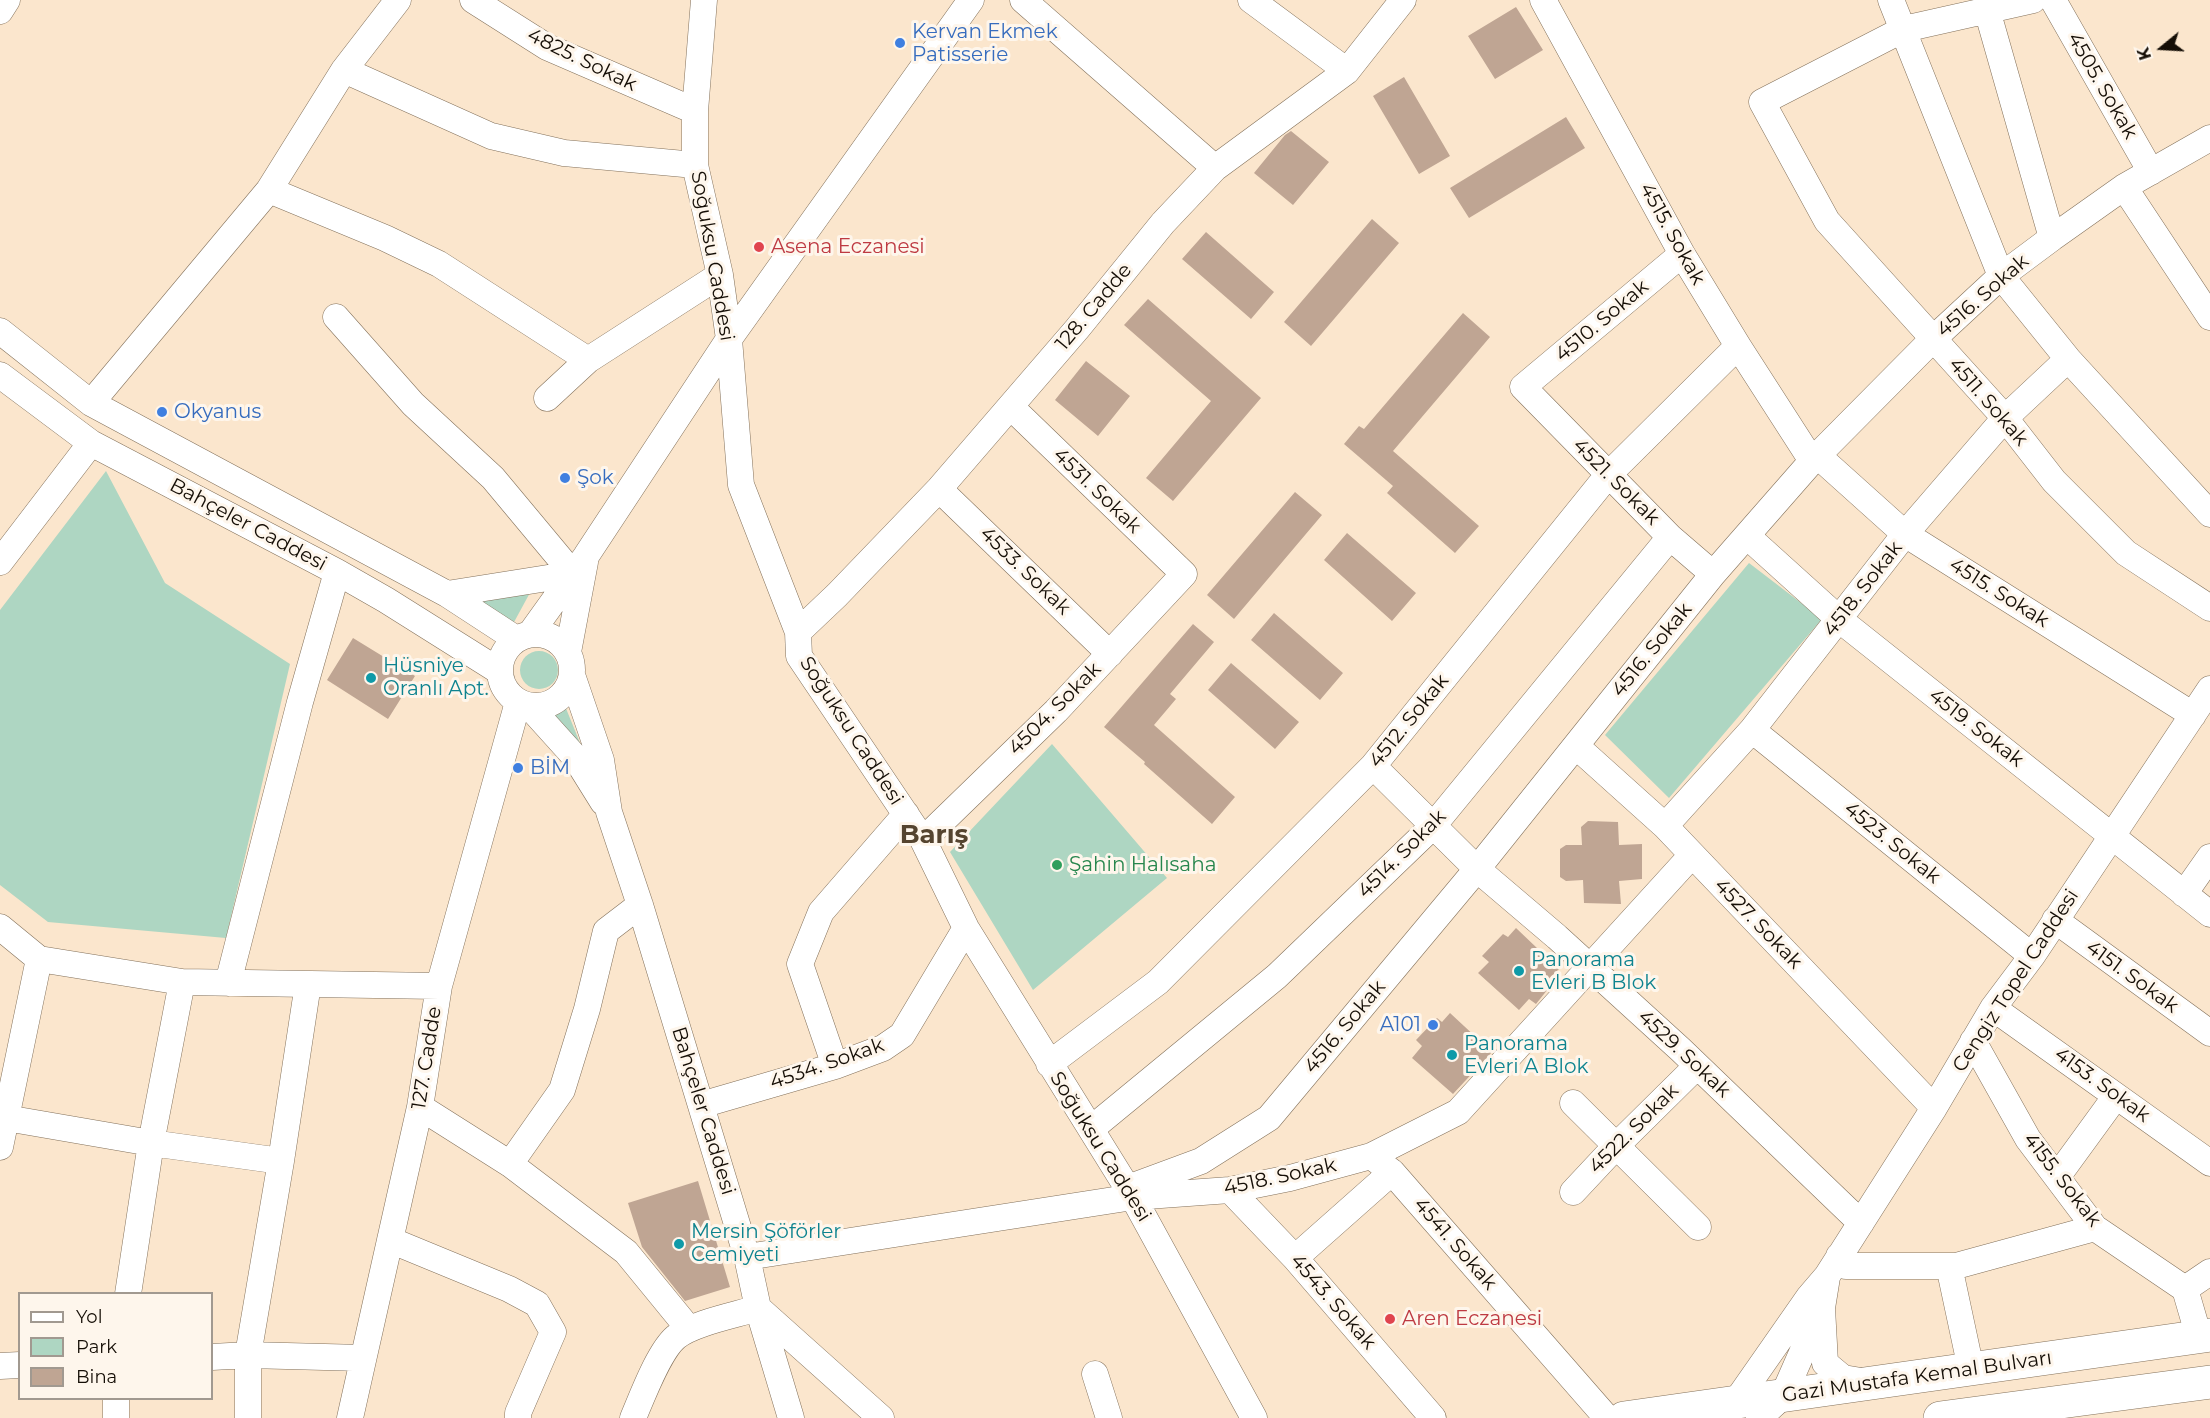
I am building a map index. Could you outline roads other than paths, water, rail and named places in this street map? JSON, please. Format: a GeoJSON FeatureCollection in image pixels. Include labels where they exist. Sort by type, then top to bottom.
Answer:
{"type":"FeatureCollection","features":[{"type":"Feature","properties":{"kind":"highway","name":"Gazi Mustafa Kemal Bulvarı"},"geometry":{"type":"LineString","coordinates":[[1624,1418],[1739,1413],[1784,1396],[2205,1336]]}},
{"type":"Feature","properties":{"kind":"highway"},"geometry":{"type":"LineString","coordinates":[[1940,1418],[2210,1382]]}},
{"type":"Feature","properties":{"kind":"street"},"geometry":{"type":"LineString","coordinates":[[0,11],[7,0]]}},
{"type":"Feature","properties":{"kind":"street"},"geometry":{"type":"LineString","coordinates":[[91,403],[269,190],[344,70],[398,0]]}},
{"type":"Feature","properties":{"kind":"street","name":"4825. Sokak"},"geometry":{"type":"LineString","coordinates":[[473,0],[546,47],[695,111]]}},
{"type":"Feature","properties":{"kind":"street","name":"Soğuksu Caddesi"},"geometry":{"type":"LineString","coordinates":[[704,0],[695,111],[695,165],[720,275],[729,339],[741,485],[798,632],[799,656],[923,840],[966,928],[1130,1192],[1254,1418]]}},
{"type":"Feature","properties":{"kind":"street"},"geometry":{"type":"LineString","coordinates":[[609,812],[575,757],[524,704],[509,694],[502,683],[499,671],[504,653],[523,636],[579,565],[729,339],[971,0]]}},
{"type":"Feature","properties":{"kind":"street"},"geometry":{"type":"LineString","coordinates":[[1023,0],[1215,168]]}},
{"type":"Feature","properties":{"kind":"street"},"geometry":{"type":"LineString","coordinates":[[1251,0],[1347,71]]}},
{"type":"Feature","properties":{"kind":"street","name":"128. Cadde"},"geometry":{"type":"LineString","coordinates":[[798,632],[837,596],[939,489],[1011,407],[1163,223],[1215,168],[1347,71],[1403,0]]}},
{"type":"Feature","properties":{"kind":"street","name":"4515. Sokak"},"geometry":{"type":"LineString","coordinates":[[1543,0],[1682,254],[1738,346],[1815,458],[1905,534],[2193,714]]}},
{"type":"Feature","properties":{"kind":"street"},"geometry":{"type":"LineString","coordinates":[[1891,0],[2001,276],[2068,359],[2210,514]]}},
{"type":"Feature","properties":{"kind":"street"},"geometry":{"type":"LineString","coordinates":[[1904,29],[2028,3],[2033,0]]}},
{"type":"Feature","properties":{"kind":"street","name":"4505. Sokak"},"geometry":{"type":"LineString","coordinates":[[2053,0],[2151,172]]}},
{"type":"Feature","properties":{"kind":"street"},"geometry":{"type":"LineString","coordinates":[[1987,10],[2052,238]]}},
{"type":"Feature","properties":{"kind":"street","name":"4511. Sokak"},"geometry":{"type":"LineString","coordinates":[[1904,29],[1762,102],[1827,221],[2005,418],[2054,481],[2126,552],[2210,608]]}},
{"type":"Feature","properties":{"kind":"street"},"geometry":{"type":"LineString","coordinates":[[344,70],[491,136],[564,153],[695,165]]}},
{"type":"Feature","properties":{"kind":"street","name":"4516. Sokak"},"geometry":{"type":"LineString","coordinates":[[1130,1192],[1201,1161],[1269,1118],[1477,869],[1713,574],[1815,458],[1933,339],[2001,276],[2052,238],[2124,187],[2210,138]]}},
{"type":"Feature","properties":{"kind":"street"},"geometry":{"type":"LineString","coordinates":[[2124,187],[2210,317]]}},
{"type":"Feature","properties":{"kind":"street"},"geometry":{"type":"LineString","coordinates":[[269,190],[385,238],[439,264],[588,360]]}},
{"type":"Feature","properties":{"kind":"street","name":"4510. Sokak"},"geometry":{"type":"LineString","coordinates":[[1523,387],[1682,254]]}},
{"type":"Feature","properties":{"kind":"street"},"geometry":{"type":"LineString","coordinates":[[547,398],[588,360],[720,275]]}},
{"type":"Feature","properties":{"kind":"street"},"geometry":{"type":"LineString","coordinates":[[336,317],[413,405],[493,478],[579,565],[569,687],[552,703],[541,706],[524,704]]}},
{"type":"Feature","properties":{"kind":"street","name":"Bahçeler Caddesi"},"geometry":{"type":"LineString","coordinates":[[0,331],[91,403],[523,636]]}},
{"type":"Feature","properties":{"kind":"street","name":"4512. Sokak"},"geometry":{"type":"LineString","coordinates":[[1049,1064],[1158,982],[1373,766],[1608,475],[1738,346]]}},
{"type":"Feature","properties":{"kind":"street","name":"4518. Sokak"},"geometry":{"type":"LineString","coordinates":[[1665,826],[1752,730],[1905,534],[2005,418],[2068,359]]}},
{"type":"Feature","properties":{"kind":"street","name":"Bahçeler Caddesi"},"geometry":{"type":"LineString","coordinates":[[0,375],[91,443],[337,572],[499,671]]}},
{"type":"Feature","properties":{"kind":"street","name":"4521. Sokak"},"geometry":{"type":"LineString","coordinates":[[1523,387],[1670,537],[1713,574]]}},
{"type":"Feature","properties":{"kind":"street","name":"4531. Sokak"},"geometry":{"type":"LineString","coordinates":[[1011,407],[1184,574]]}},
{"type":"Feature","properties":{"kind":"street"},"geometry":{"type":"LineString","coordinates":[[0,562],[91,443]]}},
{"type":"Feature","properties":{"kind":"street","name":"4533. Sokak"},"geometry":{"type":"LineString","coordinates":[[939,489],[1110,654]]}},
{"type":"Feature","properties":{"kind":"street","name":"4519. Sokak"},"geometry":{"type":"LineString","coordinates":[[1747,536],[1840,620],[2210,914]]}},
{"type":"Feature","properties":{"kind":"street","name":"4514. Sokak"},"geometry":{"type":"LineString","coordinates":[[1090,1129],[1277,976],[1433,826],[1670,537]]}},
{"type":"Feature","properties":{"kind":"street"},"geometry":{"type":"LineString","coordinates":[[447,594],[579,565]]}},
{"type":"Feature","properties":{"kind":"street"},"geometry":{"type":"LineString","coordinates":[[228,983],[300,702],[337,572]]}},
{"type":"Feature","properties":{"kind":"street","name":"4504. Sokak"},"geometry":{"type":"LineString","coordinates":[[923,840],[1056,711],[1184,574]]}},
{"type":"Feature","properties":{"kind":"street"},"geometry":{"type":"LineString","coordinates":[[523,636],[539,633],[561,642],[601,760],[609,812]]}},
{"type":"Feature","properties":{"kind":"street","name":"Cengiz Topel Caddesi"},"geometry":{"type":"LineString","coordinates":[[1739,1413],[1809,1297],[1833,1266],[1861,1223],[1994,1008],[2032,957],[2210,689]]}},
{"type":"Feature","properties":{"kind":"street","name":"127. Cadde"},"geometry":{"type":"LineString","coordinates":[[350,1418],[420,1107],[439,986],[524,704]]}},
{"type":"Feature","properties":{"kind":"street","name":"4523. Sokak"},"geometry":{"type":"LineString","coordinates":[[1752,730],[2032,957]]}},
{"type":"Feature","properties":{"kind":"street","name":"4527. Sokak"},"geometry":{"type":"LineString","coordinates":[[1576,746],[1665,826],[1934,1108]]}},
{"type":"Feature","properties":{"kind":"street","name":"4529. Sokak"},"geometry":{"type":"LineString","coordinates":[[1373,766],[1477,869],[1590,967],[1861,1223]]}},
{"type":"Feature","properties":{"kind":"street","name":"Bahçeler Caddesi"},"geometry":{"type":"LineString","coordinates":[[609,812],[640,905],[747,1257],[758,1308],[789,1416]]}},
{"type":"Feature","properties":{"kind":"street"},"geometry":{"type":"LineString","coordinates":[[835,1066],[800,964],[821,912],[906,814]]}},
{"type":"Feature","properties":{"kind":"street","name":"4518. Sokak"},"geometry":{"type":"LineString","coordinates":[[747,1257],[1130,1192],[1230,1191],[1290,1178],[1371,1156],[1458,1112],[1692,855]]}},
{"type":"Feature","properties":{"kind":"street"},"geometry":{"type":"LineString","coordinates":[[2184,894],[2210,857]]}},
{"type":"Feature","properties":{"kind":"street"},"geometry":{"type":"LineString","coordinates":[[510,1164],[562,1090],[587,1009],[606,931],[640,905]]}},
{"type":"Feature","properties":{"kind":"street","name":"4151. Sokak"},"geometry":{"type":"LineString","coordinates":[[2055,920],[2210,1033]]}},
{"type":"Feature","properties":{"kind":"street"},"geometry":{"type":"LineString","coordinates":[[0,927],[39,959],[182,982],[439,986]]}},
{"type":"Feature","properties":{"kind":"street","name":"4534. Sokak"},"geometry":{"type":"LineString","coordinates":[[701,1105],[835,1066],[883,1048],[902,1035],[966,928]]}},
{"type":"Feature","properties":{"kind":"street"},"geometry":{"type":"LineString","coordinates":[[0,1147],[39,959]]}},
{"type":"Feature","properties":{"kind":"street"},"geometry":{"type":"LineString","coordinates":[[128,1292],[150,1143],[182,982]]}},
{"type":"Feature","properties":{"kind":"street"},"geometry":{"type":"LineString","coordinates":[[248,1418],[248,1355],[308,984]]}},
{"type":"Feature","properties":{"kind":"street","name":"4153. Sokak"},"geometry":{"type":"LineString","coordinates":[[1994,1008],[2210,1163]]}},
{"type":"Feature","properties":{"kind":"street","name":"4155. Sokak"},"geometry":{"type":"LineString","coordinates":[[1973,1041],[2028,1139],[2096,1228],[2185,1289]]}},
{"type":"Feature","properties":{"kind":"street","name":"4522. Sokak"},"geometry":{"type":"LineString","coordinates":[[1573,1192],[1697,1066]]}},
{"type":"Feature","properties":{"kind":"street"},"geometry":{"type":"LineString","coordinates":[[2057,1177],[2116,1096]]}},
{"type":"Feature","properties":{"kind":"street"},"geometry":{"type":"LineString","coordinates":[[1573,1102],[1698,1227]]}},
{"type":"Feature","properties":{"kind":"street"},"geometry":{"type":"LineString","coordinates":[[420,1107],[510,1164],[626,1252],[689,1329]]}},
{"type":"Feature","properties":{"kind":"street"},"geometry":{"type":"LineString","coordinates":[[6,1118],[150,1143],[281,1161]]}},
{"type":"Feature","properties":{"kind":"street","name":"4541. Sokak"},"geometry":{"type":"LineString","coordinates":[[1371,1156],[1392,1172],[1606,1418]]}},
{"type":"Feature","properties":{"kind":"street"},"geometry":{"type":"LineString","coordinates":[[1295,1258],[1392,1172]]}},
{"type":"Feature","properties":{"kind":"street","name":"4543. Sokak"},"geometry":{"type":"LineString","coordinates":[[1230,1191],[1295,1258],[1433,1418]]}},
{"type":"Feature","properties":{"kind":"street"},"geometry":{"type":"LineString","coordinates":[[1833,1266],[1956,1266],[2096,1228]]}},
{"type":"Feature","properties":{"kind":"street"},"geometry":{"type":"LineString","coordinates":[[390,1240],[509,1289],[537,1304],[553,1332],[518,1413],[518,1418]]}},
{"type":"Feature","properties":{"kind":"street","name":"Cengiz Topel Caddesi"},"geometry":{"type":"LineString","coordinates":[[1784,1396],[1822,1308],[1833,1266]]}},
{"type":"Feature","properties":{"kind":"street"},"geometry":{"type":"LineString","coordinates":[[1949,1266],[1971,1369]]}},
{"type":"Feature","properties":{"kind":"street"},"geometry":{"type":"LineString","coordinates":[[2205,1336],[2185,1289],[2210,1272]]}},
{"type":"Feature","properties":{"kind":"street"},"geometry":{"type":"LineString","coordinates":[[633,1418],[658,1363],[674,1338],[689,1329],[758,1308],[881,1418]]}},
{"type":"Feature","properties":{"kind":"street","name":"Cengiz Topel Caddesi"},"geometry":{"type":"LineString","coordinates":[[1822,1308],[1826,1363],[1843,1378],[1872,1383]]}},
{"type":"Feature","properties":{"kind":"street"},"geometry":{"type":"LineString","coordinates":[[213,1357],[248,1355],[363,1358]]}},
{"type":"Feature","properties":{"kind":"street"},"geometry":{"type":"LineString","coordinates":[[0,1366],[18,1365]]}},
{"type":"Feature","properties":{"kind":"street"},"geometry":{"type":"LineString","coordinates":[[1095,1374],[1109,1418]]}},
{"type":"Feature","properties":{"kind":"street"},"geometry":{"type":"LineString","coordinates":[[116,1400],[116,1418]]}},
{"type":"Feature","properties":{"kind":"place","name":"Kervan Ekmek Patisserie"},"geometry":{"type":"Point","coordinates":[900,43]}},
{"type":"Feature","properties":{"kind":"place","name":"Asena Eczanesi"},"geometry":{"type":"Point","coordinates":[759,247]}},
{"type":"Feature","properties":{"kind":"place","name":"Okyanus"},"geometry":{"type":"Point","coordinates":[162,412]}},
{"type":"Feature","properties":{"kind":"place","name":"Şok"},"geometry":{"type":"Point","coordinates":[565,478]}},
{"type":"Feature","properties":{"kind":"place","name":"Hüsniye Oranlı Apt."},"geometry":{"type":"Point","coordinates":[371,678]}},
{"type":"Feature","properties":{"kind":"place","name":"BİM"},"geometry":{"type":"Point","coordinates":[518,768]}},
{"type":"Feature","properties":{"kind":"place","name":"Şahin Halısaha"},"geometry":{"type":"Point","coordinates":[1057,865]}},
{"type":"Feature","properties":{"kind":"place","name":"Panorama Evleri B Blok"},"geometry":{"type":"Point","coordinates":[1519,971]}},
{"type":"Feature","properties":{"kind":"place","name":"A101"},"geometry":{"type":"Point","coordinates":[1433,1025]}},
{"type":"Feature","properties":{"kind":"place","name":"Panorama Evleri A Blok"},"geometry":{"type":"Point","coordinates":[1452,1055]}},
{"type":"Feature","properties":{"kind":"place","name":"Mersin Şöförler Cemiyeti"},"geometry":{"type":"Point","coordinates":[679,1244]}},
{"type":"Feature","properties":{"kind":"place","name":"Aren Eczanesi"},"geometry":{"type":"Point","coordinates":[1390,1319]}},
{"type":"Feature","properties":{"kind":"district","name":"Barış"},"geometry":{"type":"Point","coordinates":[934,835]}}]}
